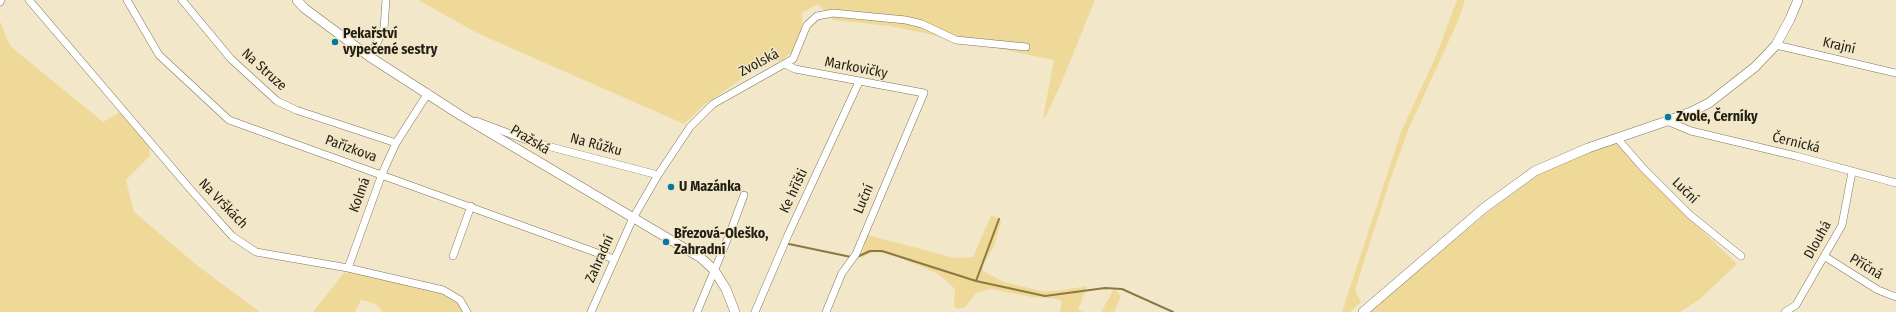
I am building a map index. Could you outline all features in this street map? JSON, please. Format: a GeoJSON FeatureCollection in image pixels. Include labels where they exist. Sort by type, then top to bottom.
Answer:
{"type":"FeatureCollection","features":[{"type":"Feature","properties":{"kind":"street","name":"Na Vrškách"},"geometry":{"type":"LineString","coordinates":[[29,0],[232,236],[256,252],[348,268],[443,290],[460,300],[467,312]]}},
{"type":"Feature","properties":{"kind":"street","name":"Pařízkova"},"geometry":{"type":"LineString","coordinates":[[126,0],[159,55],[229,120],[471,206],[614,259]]}},
{"type":"Feature","properties":{"kind":"street","name":"Na Struze"},"geometry":{"type":"LineString","coordinates":[[182,0],[231,59],[277,101],[303,113],[396,143]]}},
{"type":"Feature","properties":{"kind":"street"},"geometry":{"type":"LineString","coordinates":[[370,57],[384,28],[386,0]]}},
{"type":"Feature","properties":{"kind":"street"},"geometry":{"type":"LineString","coordinates":[[1363,312],[1484,208],[1535,171],[1588,148],[1668,121],[1710,103],[1755,67],[1776,45],[1798,0]]}},
{"type":"Feature","properties":{"kind":"street","name":"Pražská"},"geometry":{"type":"LineString","coordinates":[[300,1],[370,57],[460,115],[702,258],[714,270],[726,289],[735,312]]}},
{"type":"Feature","properties":{"kind":"street","name":"Zvolská"},"geometry":{"type":"LineString","coordinates":[[633,218],[658,175],[690,127],[713,104],[793,59],[807,25],[817,16],[833,13],[906,20],[922,24],[956,40],[1026,47]]}},
{"type":"Feature","properties":{"kind":"street","name":"Krajní"},"geometry":{"type":"LineString","coordinates":[[1776,45],[1896,73]]}},
{"type":"Feature","properties":{"kind":"street","name":"Markovičky"},"geometry":{"type":"LineString","coordinates":[[785,64],[795,69],[924,94]]}},
{"type":"Feature","properties":{"kind":"street","name":"Ke hřišti"},"geometry":{"type":"LineString","coordinates":[[755,312],[788,235],[859,82]]}},
{"type":"Feature","properties":{"kind":"street","name":"Kolmá"},"geometry":{"type":"LineString","coordinates":[[348,268],[382,174],[396,143],[428,93]]}},
{"type":"Feature","properties":{"kind":"street","name":"Luční"},"geometry":{"type":"LineString","coordinates":[[826,312],[842,273],[856,254],[924,94]]}},
{"type":"Feature","properties":{"kind":"street","name":"Na Růžku"},"geometry":{"type":"LineString","coordinates":[[460,115],[532,142],[658,175]]}},
{"type":"Feature","properties":{"kind":"street","name":"Černická"},"geometry":{"type":"LineString","coordinates":[[1668,121],[1691,131],[1796,156],[1896,183]]}},
{"type":"Feature","properties":{"kind":"street","name":"Luční"},"geometry":{"type":"LineString","coordinates":[[1617,138],[1643,168],[1690,215],[1741,256]]}},
{"type":"Feature","properties":{"kind":"street","name":"Dlouhá"},"geometry":{"type":"LineString","coordinates":[[1785,312],[1796,305],[1842,225],[1852,172]]}},
{"type":"Feature","properties":{"kind":"street"},"geometry":{"type":"LineString","coordinates":[[696,312],[744,195]]}},
{"type":"Feature","properties":{"kind":"street"},"geometry":{"type":"LineString","coordinates":[[453,256],[471,206]]}},
{"type":"Feature","properties":{"kind":"street","name":"Zahradní"},"geometry":{"type":"LineString","coordinates":[[591,312],[633,218]]}},
{"type":"Feature","properties":{"kind":"street","name":"Příčná"},"geometry":{"type":"LineString","coordinates":[[1824,256],[1878,290],[1896,297]]}},
{"type":"Feature","properties":{"kind":"shaded area"},"geometry":{"type":"Polygon","coordinates":[[[418,0],[1095,0],[1060,86],[1046,116],[1043,118],[1054,60],[890,26],[833,20],[818,4],[802,13],[802,31],[793,51],[782,60],[763,64],[704,105],[684,124],[477,33],[418,0]]]}},
{"type":"Feature","properties":{"kind":"shaded area"},"geometry":{"type":"Polygon","coordinates":[[[1457,0],[1465,0],[1458,21],[1409,128],[1389,183],[1355,290],[1361,302],[1350,312],[1342,312],[1401,132],[1436,56],[1457,0]]]}},
{"type":"Feature","properties":{"kind":"shaded area"},"geometry":{"type":"Polygon","coordinates":[[[0,21],[10,46],[103,122],[120,112],[149,146],[150,156],[126,180],[134,212],[199,267],[260,312],[0,312],[0,21]]]}},
{"type":"Feature","properties":{"kind":"shaded area"},"geometry":{"type":"Polygon","coordinates":[[[1617,142],[1666,196],[1737,264],[1700,299],[1680,312],[1369,312],[1493,208],[1541,173],[1617,142]]]}},
{"type":"Feature","properties":{"kind":"shaded area"},"geometry":{"type":"Polygon","coordinates":[[[991,216],[999,218],[1001,222],[994,246],[983,265],[983,271],[1004,282],[1041,291],[1057,291],[1087,286],[1078,310],[1084,312],[1060,312],[1062,301],[1056,299],[1032,297],[990,289],[976,293],[965,307],[959,309],[954,307],[955,289],[937,273],[893,255],[877,252],[868,254],[861,258],[867,235],[955,258],[973,257],[991,216]]]}},
{"type":"Feature","properties":{"kind":"shaded area"},"geometry":{"type":"Polygon","coordinates":[[[350,272],[442,292],[459,304],[464,312],[383,312],[376,304],[361,300],[355,312],[313,312],[344,273],[350,272]]]}},
{"type":"Feature","properties":{"kind":"shaded area"},"geometry":{"type":"Polygon","coordinates":[[[1114,289],[1121,296],[1114,312],[1101,312],[1114,289]]]}},
{"type":"Feature","properties":{"kind":"waterway"},"geometry":{"type":"LineString","coordinates":[[976,281],[999,219]]}},
{"type":"Feature","properties":{"kind":"waterway"},"geometry":{"type":"LineString","coordinates":[[789,244],[851,257]]}},
{"type":"Feature","properties":{"kind":"waterway"},"geometry":{"type":"LineString","coordinates":[[857,257],[870,251],[882,251],[976,281],[1045,296],[1105,288],[1122,289],[1173,312]]}},
{"type":"Feature","properties":{"kind":"place","name":"Pekařství vypečené sestry"},"geometry":{"type":"Point","coordinates":[335,42]}},
{"type":"Feature","properties":{"kind":"place","name":"Zvole, Černíky"},"geometry":{"type":"Point","coordinates":[1668,117]}},
{"type":"Feature","properties":{"kind":"place","name":"U Mazánka"},"geometry":{"type":"Point","coordinates":[671,187]}},
{"type":"Feature","properties":{"kind":"place","name":"Březová-Oleško, Zahradní"},"geometry":{"type":"Point","coordinates":[666,242]}}]}
